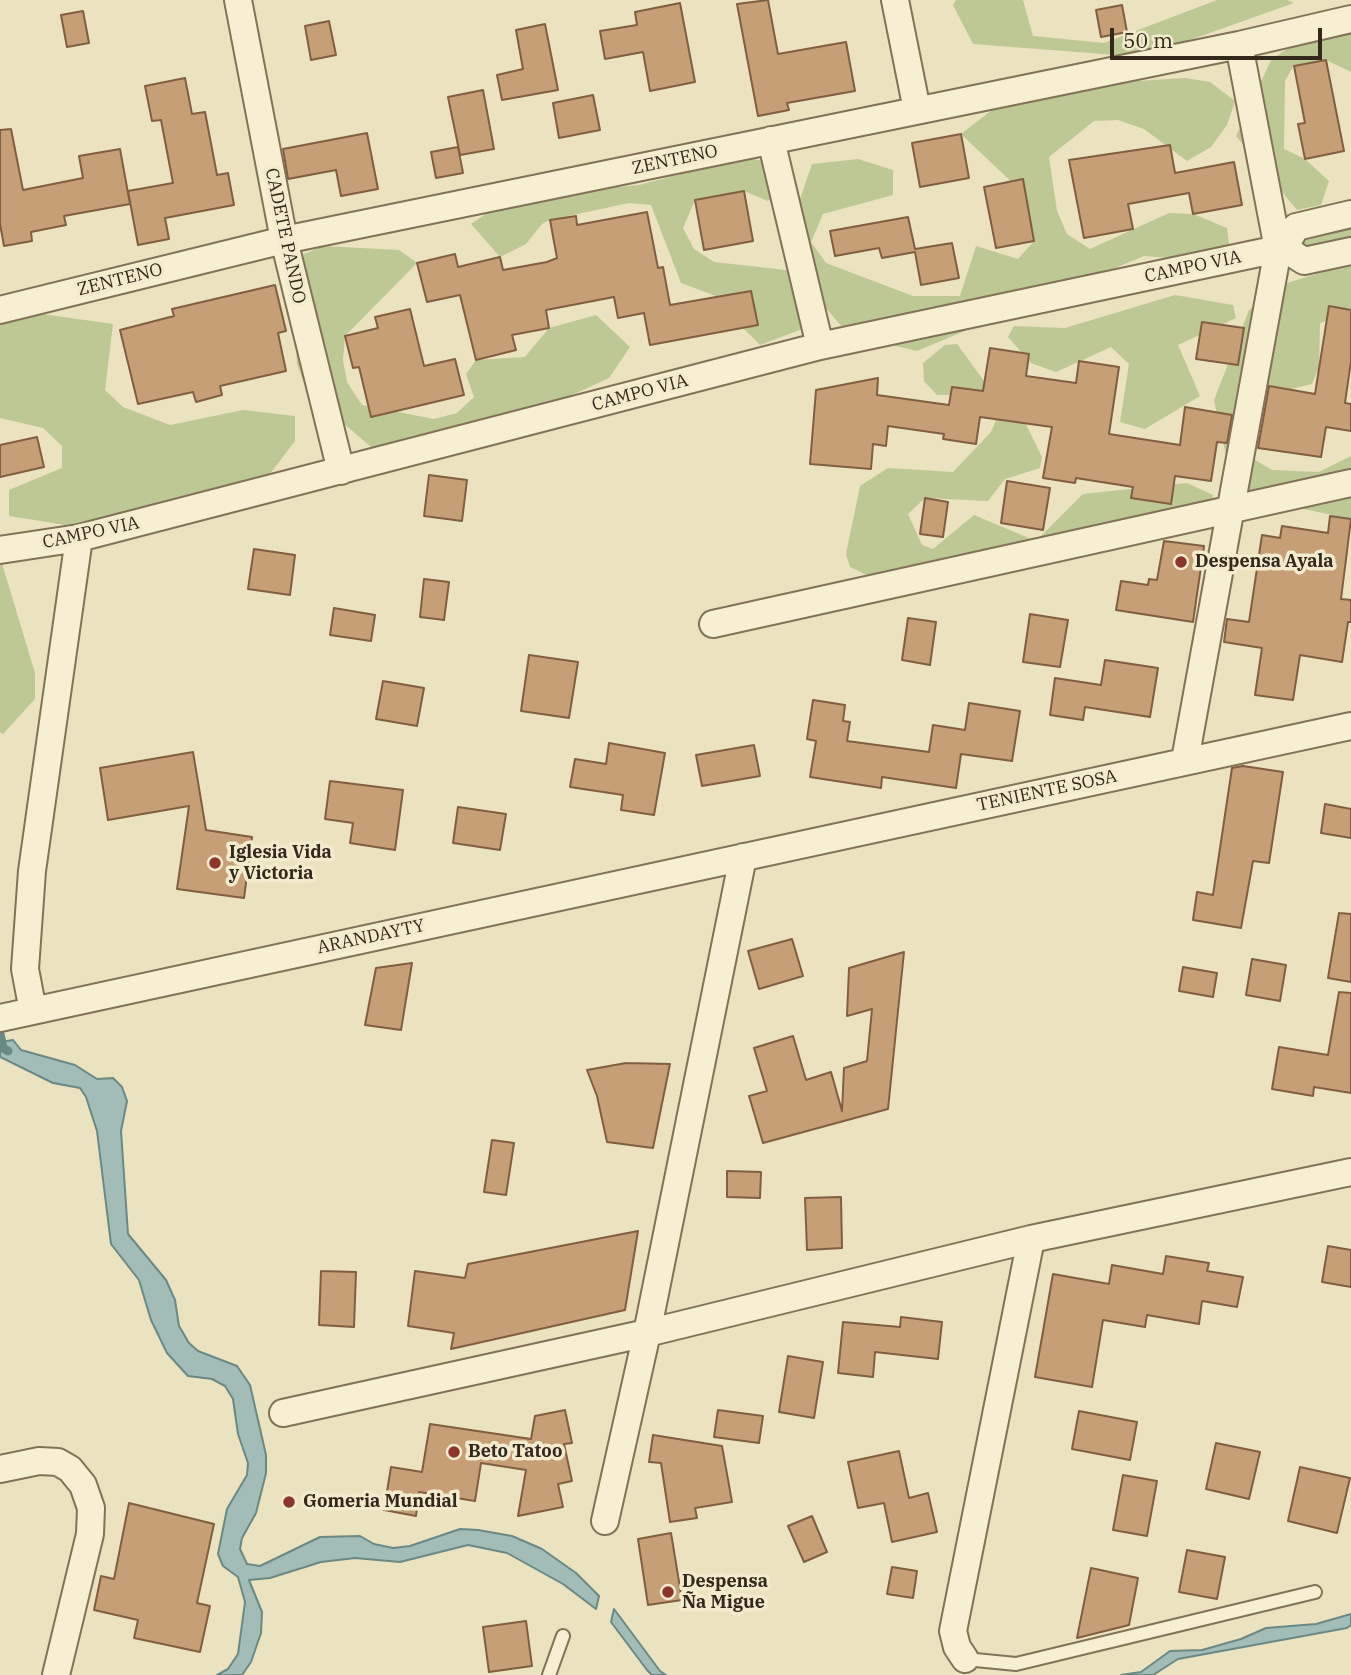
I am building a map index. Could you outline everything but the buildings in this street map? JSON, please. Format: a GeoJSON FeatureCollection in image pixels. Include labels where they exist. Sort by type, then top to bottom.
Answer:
{"type":"FeatureCollection","features":[{"type":"Feature","properties":{"kind":"street","name":"CADETE PANDO"},"geometry":{"type":"LineString","coordinates":[[238,0],[284,240],[341,471]]}},
{"type":"Feature","properties":{"kind":"street"},"geometry":{"type":"LineString","coordinates":[[895,0],[917,110]]}},
{"type":"Feature","properties":{"kind":"street","name":"ZENTENO"},"geometry":{"type":"LineString","coordinates":[[0,310],[284,240],[1239,45],[1351,19]]}},
{"type":"Feature","properties":{"kind":"street"},"geometry":{"type":"LineString","coordinates":[[1185,760],[1228,510],[1281,248],[1239,45]]}},
{"type":"Feature","properties":{"kind":"street"},"geometry":{"type":"LineString","coordinates":[[771,140],[820,346]]}},
{"type":"Feature","properties":{"kind":"street"},"geometry":{"type":"LineString","coordinates":[[1281,248],[1296,227],[1351,215]]}},
{"type":"Feature","properties":{"kind":"street"},"geometry":{"type":"LineString","coordinates":[[1281,248],[1304,261],[1351,251]]}},
{"type":"Feature","properties":{"kind":"street","name":"CAMPO VIA"},"geometry":{"type":"LineString","coordinates":[[0,550],[79,538],[820,346],[1281,248]]}},
{"type":"Feature","properties":{"kind":"street"},"geometry":{"type":"LineString","coordinates":[[713,624],[1351,483]]}},
{"type":"Feature","properties":{"kind":"street"},"geometry":{"type":"LineString","coordinates":[[18,1014],[26,970],[32,871],[79,538]]}},
{"type":"Feature","properties":{"kind":"street","name":"TENIENTE SOSA"},"geometry":{"type":"LineString","coordinates":[[743,857],[1351,726]]}},
{"type":"Feature","properties":{"kind":"street"},"geometry":{"type":"LineString","coordinates":[[605,1521],[647,1333],[743,857]]}},
{"type":"Feature","properties":{"kind":"street","name":"ARANDAYTY"},"geometry":{"type":"LineString","coordinates":[[18,1014],[743,857]]}},
{"type":"Feature","properties":{"kind":"street"},"geometry":{"type":"LineString","coordinates":[[283,1413],[647,1333],[1031,1239],[1351,1172]]}},
{"type":"Feature","properties":{"kind":"street"},"geometry":{"type":"LineString","coordinates":[[965,1660],[957,1647],[953,1630],[1031,1239]]}},
{"type":"Feature","properties":{"kind":"street"},"geometry":{"type":"LineString","coordinates":[[0,1469],[39,1461],[58,1462],[70,1469],[83,1485],[91,1508],[90,1534],[56,1675]]}},
{"type":"Feature","properties":{"kind":"lane"},"geometry":{"type":"LineString","coordinates":[[965,1660],[1016,1664],[1315,1592]]}},
{"type":"Feature","properties":{"kind":"lane"},"geometry":{"type":"LineString","coordinates":[[549,1675],[563,1636]]}},
{"type":"Feature","properties":{"kind":"green space"},"geometry":{"type":"Polygon","coordinates":[[[956,0],[1023,0],[1033,36],[1104,43],[1217,0],[1287,0],[1294,3],[1142,57],[973,44],[953,5],[956,0]]]}},
{"type":"Feature","properties":{"kind":"green space"},"geometry":{"type":"Polygon","coordinates":[[[1351,24],[1351,72],[1326,60],[1294,65],[1285,81],[1284,149],[1305,159],[1329,181],[1321,205],[1297,210],[1236,136],[1271,60],[1310,33],[1351,24]]]}},
{"type":"Feature","properties":{"kind":"green space"},"geometry":{"type":"Polygon","coordinates":[[[1185,78],[1210,82],[1235,101],[1227,125],[1211,147],[1187,161],[1144,129],[1118,120],[1094,121],[1049,157],[1057,211],[1067,234],[1090,249],[1169,213],[1193,214],[1227,228],[1230,252],[1209,261],[1144,256],[917,351],[848,334],[813,293],[813,325],[760,345],[742,327],[729,301],[681,283],[651,205],[629,203],[550,220],[542,224],[526,244],[500,257],[471,224],[509,198],[639,185],[746,157],[774,164],[789,186],[768,201],[744,191],[695,200],[683,228],[694,249],[714,262],[786,270],[807,286],[788,234],[812,164],[858,159],[893,170],[893,195],[823,214],[811,242],[826,263],[913,296],[960,296],[976,246],[1018,259],[1034,241],[1020,190],[961,134],[992,110],[1105,83],[1185,78]]]}},
{"type":"Feature","properties":{"kind":"green space"},"geometry":{"type":"Polygon","coordinates":[[[1351,225],[1351,241],[1301,253],[1296,239],[1351,225]]]}},
{"type":"Feature","properties":{"kind":"green space"},"geometry":{"type":"Polygon","coordinates":[[[323,246],[399,250],[417,263],[345,336],[343,360],[347,382],[362,405],[434,419],[457,413],[474,397],[466,374],[476,360],[525,357],[549,328],[596,315],[630,347],[609,378],[485,435],[384,458],[307,392],[297,364],[291,283],[302,255],[323,246]]]}},
{"type":"Feature","properties":{"kind":"green space"},"geometry":{"type":"Polygon","coordinates":[[[1351,263],[1351,313],[1320,323],[1319,367],[1312,384],[1261,396],[1252,458],[1272,470],[1319,472],[1351,456],[1351,519],[1247,497],[1231,478],[1214,400],[1249,310],[1281,285],[1351,263]]]}},
{"type":"Feature","properties":{"kind":"green space"},"geometry":{"type":"Polygon","coordinates":[[[1175,295],[1233,305],[1236,318],[1178,345],[1200,396],[1145,429],[1120,422],[1129,364],[1111,347],[1056,372],[1031,363],[1008,337],[1014,326],[1065,328],[1175,295]]]}},
{"type":"Feature","properties":{"kind":"green space"},"geometry":{"type":"Polygon","coordinates":[[[0,308],[113,324],[105,390],[123,407],[170,425],[243,410],[295,416],[295,441],[263,483],[91,529],[9,516],[9,490],[62,468],[62,446],[43,428],[0,418],[0,308]]]}},
{"type":"Feature","properties":{"kind":"green space"},"geometry":{"type":"Polygon","coordinates":[[[957,344],[984,381],[1012,396],[1042,457],[1040,468],[1005,479],[988,501],[925,498],[908,514],[922,545],[933,549],[974,515],[1036,541],[1083,494],[1187,483],[1213,495],[1211,508],[899,590],[850,567],[846,554],[860,486],[888,468],[953,472],[991,432],[996,420],[994,394],[937,395],[924,381],[923,363],[945,345],[957,344]]]}},
{"type":"Feature","properties":{"kind":"green space"},"geometry":{"type":"Polygon","coordinates":[[[0,557],[35,673],[35,699],[3,734],[0,732],[0,557]]]}},
{"type":"Feature","properties":{"kind":"water"},"geometry":{"type":"Polygon","coordinates":[[[13,1040],[21,1050],[75,1065],[97,1079],[113,1078],[122,1087],[127,1101],[121,1131],[128,1234],[166,1280],[175,1300],[179,1326],[189,1343],[198,1351],[237,1366],[250,1385],[266,1455],[266,1473],[256,1513],[242,1538],[240,1549],[247,1564],[260,1566],[320,1537],[360,1536],[374,1544],[393,1548],[410,1546],[460,1529],[478,1530],[512,1536],[542,1549],[576,1573],[599,1596],[596,1609],[563,1584],[507,1553],[468,1545],[400,1562],[355,1558],[321,1562],[270,1578],[249,1580],[262,1612],[261,1633],[251,1662],[242,1675],[217,1675],[228,1669],[238,1654],[245,1602],[238,1577],[223,1566],[218,1554],[227,1509],[247,1475],[248,1463],[238,1434],[233,1399],[225,1386],[212,1379],[188,1376],[167,1353],[151,1320],[139,1280],[111,1244],[97,1131],[86,1097],[80,1088],[53,1083],[0,1057],[0,1042],[13,1040]]]}},
{"type":"Feature","properties":{"kind":"water"},"geometry":{"type":"Polygon","coordinates":[[[614,1609],[660,1671],[666,1675],[652,1675],[647,1670],[611,1622],[614,1609]]]}},
{"type":"Feature","properties":{"kind":"water"},"geometry":{"type":"Polygon","coordinates":[[[1351,1614],[1351,1625],[1347,1628],[1178,1659],[1153,1675],[1121,1675],[1141,1672],[1170,1651],[1202,1650],[1241,1639],[1266,1628],[1316,1624],[1351,1614]]]}},
{"type":"Feature","properties":{"kind":"waterway"},"geometry":{"type":"LineString","coordinates":[[0,1034],[3,1048],[8,1051]]}},
{"type":"Feature","properties":{"kind":"place","name":"Despensa Ayala"},"geometry":{"type":"Point","coordinates":[1181,562]}},
{"type":"Feature","properties":{"kind":"place","name":"Iglesia Vida y Victoria"},"geometry":{"type":"Point","coordinates":[215,863]}},
{"type":"Feature","properties":{"kind":"place","name":"Beto Tatoo"},"geometry":{"type":"Point","coordinates":[454,1452]}},
{"type":"Feature","properties":{"kind":"place","name":"Gomeria Mundial"},"geometry":{"type":"Point","coordinates":[289,1502]}},
{"type":"Feature","properties":{"kind":"place","name":"Despensa Ña Migue"},"geometry":{"type":"Point","coordinates":[668,1592]}}]}
